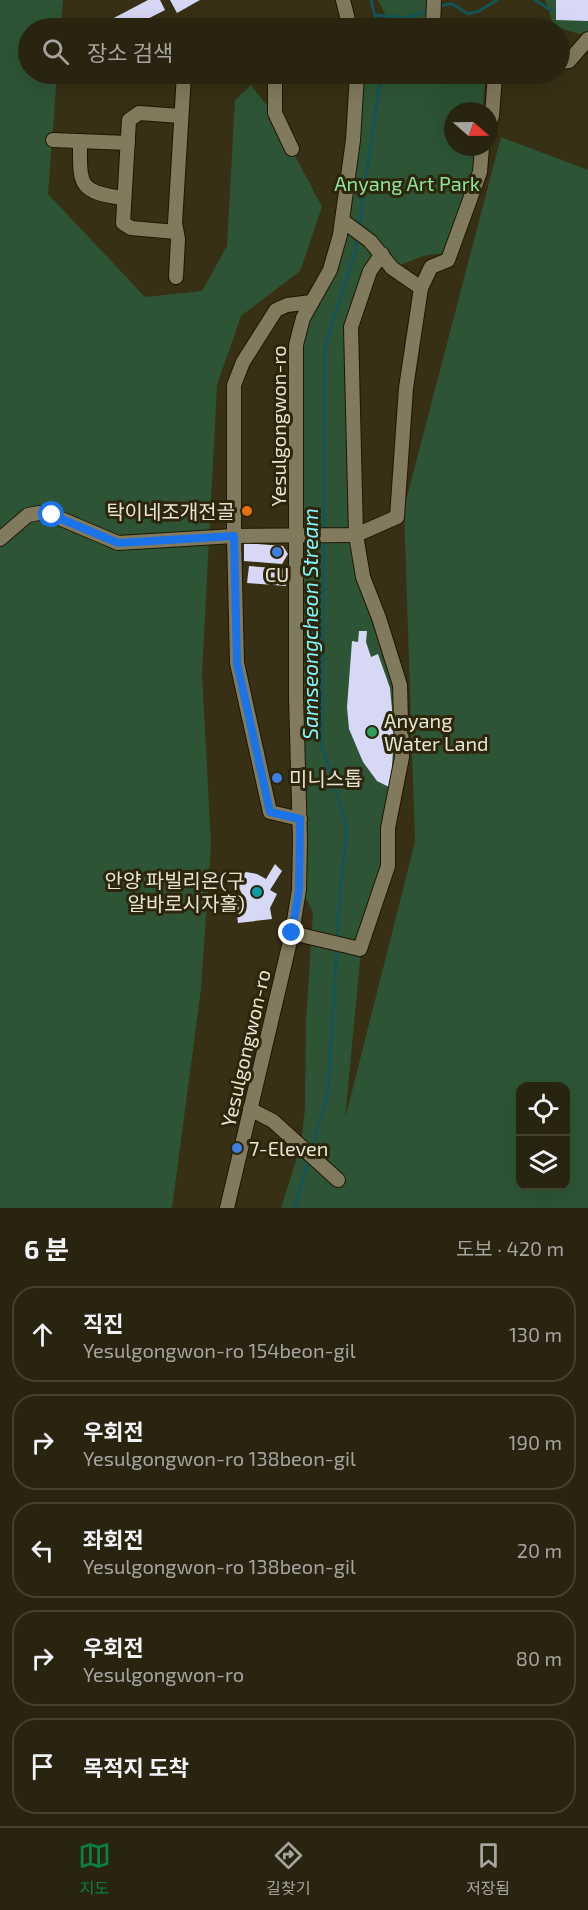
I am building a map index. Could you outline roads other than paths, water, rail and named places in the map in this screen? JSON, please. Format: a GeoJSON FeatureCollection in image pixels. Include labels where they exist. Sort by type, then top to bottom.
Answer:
{"type":"FeatureCollection","features":[{"type":"Feature","properties":{"kind":"street"},"geometry":{"type":"LineString","coordinates":[[343,0],[348,18]]}},
{"type":"Feature","properties":{"kind":"street"},"geometry":{"type":"LineString","coordinates":[[433,18],[434,1]]}},
{"type":"Feature","properties":{"kind":"street"},"geometry":{"type":"LineString","coordinates":[[570,61],[588,39]]}},
{"type":"Feature","properties":{"kind":"street"},"geometry":{"type":"LineString","coordinates":[[176,277],[178,239],[175,223],[184,84]]}},
{"type":"Feature","properties":{"kind":"street"},"geometry":{"type":"LineString","coordinates":[[275,84],[274,113],[292,149]]}},
{"type":"Feature","properties":{"kind":"street","name":"Yesulgongwon-ro"},"geometry":{"type":"LineString","coordinates":[[227,1208],[292,933],[299,890],[300,819],[296,696],[303,536],[296,345],[303,318],[330,270],[346,224],[356,84]]}},
{"type":"Feature","properties":{"kind":"street"},"geometry":{"type":"LineString","coordinates":[[493,102],[494,84]]}},
{"type":"Feature","properties":{"kind":"street"},"geometry":{"type":"LineString","coordinates":[[176,232],[131,228],[123,223],[123,198],[129,120],[139,113],[182,116]]}},
{"type":"Feature","properties":{"kind":"street"},"geometry":{"type":"LineString","coordinates":[[53,140],[128,143]]}},
{"type":"Feature","properties":{"kind":"street"},"geometry":{"type":"LineString","coordinates":[[80,141],[81,181],[97,194],[123,198]]}},
{"type":"Feature","properties":{"kind":"street"},"geometry":{"type":"LineString","coordinates":[[0,539],[28,515],[39,513],[52,515],[118,543],[234,536],[351,535],[397,517],[406,388],[421,288],[430,267],[448,260],[480,172],[481,156]]}},
{"type":"Feature","properties":{"kind":"street"},"geometry":{"type":"LineString","coordinates":[[346,224],[370,241],[392,268],[421,288]]}},
{"type":"Feature","properties":{"kind":"street"},"geometry":{"type":"LineString","coordinates":[[292,933],[360,950],[388,866],[388,828],[402,758],[400,685],[351,535],[351,327],[370,271],[382,254]]}},
{"type":"Feature","properties":{"kind":"street"},"geometry":{"type":"LineString","coordinates":[[300,819],[270,812],[237,663],[234,385],[243,362],[276,310],[287,305],[312,302]]}},
{"type":"Feature","properties":{"kind":"street"},"geometry":{"type":"LineString","coordinates":[[250,1109],[273,1121],[336,1177]]}},
{"type":"Feature","properties":{"kind":"waterway","name":"Samseongcheon Stream"},"geometry":{"type":"LineString","coordinates":[[371,0],[376,18]]}},
{"type":"Feature","properties":{"kind":"waterway"},"geometry":{"type":"LineString","coordinates":[[438,7],[451,4],[468,14],[479,11],[497,0]]}},
{"type":"Feature","properties":{"kind":"waterway"},"geometry":{"type":"LineString","coordinates":[[535,0],[552,11]]}},
{"type":"Feature","properties":{"kind":"waterway"},"geometry":{"type":"LineString","coordinates":[[375,15],[408,18],[429,10]]}},
{"type":"Feature","properties":{"kind":"waterway","name":"Samseongcheon Stream"},"geometry":{"type":"LineString","coordinates":[[359,227],[380,84]]}},
{"type":"Feature","properties":{"kind":"waterway","name":"Samseongcheon Stream"},"geometry":{"type":"LineString","coordinates":[[324,531],[325,346],[356,249],[357,237]]}},
{"type":"Feature","properties":{"kind":"waterway","name":"Samseongcheon Stream"},"geometry":{"type":"LineString","coordinates":[[324,538],[322,746],[347,828],[337,938]]}},
{"type":"Feature","properties":{"kind":"waterway","name":"Samseongcheon Stream"},"geometry":{"type":"LineString","coordinates":[[312,1149],[328,1091],[337,948]]}},
{"type":"Feature","properties":{"kind":"waterway","name":"Samseongcheon Stream"},"geometry":{"type":"LineString","coordinates":[[295,1208],[308,1161]]}},
{"type":"Feature","properties":{"kind":"place","name":"탁이네조개전골"},"geometry":{"type":"Point","coordinates":[247,511]}},
{"type":"Feature","properties":{"kind":"place","name":"CU"},"geometry":{"type":"Point","coordinates":[277,552]}},
{"type":"Feature","properties":{"kind":"place","name":"Anyang Water Land"},"geometry":{"type":"Point","coordinates":[372,732]}},
{"type":"Feature","properties":{"kind":"place","name":"미니스톱"},"geometry":{"type":"Point","coordinates":[277,778]}},
{"type":"Feature","properties":{"kind":"place","name":"안양 파빌리온(구 알바로시자홀)"},"geometry":{"type":"Point","coordinates":[257,892]}},
{"type":"Feature","properties":{"kind":"place","name":"7-Eleven"},"geometry":{"type":"Point","coordinates":[237,1148]}},
{"type":"Feature","properties":{"kind":"park label","name":"Anyang Art Park"},"geometry":{"type":"Point","coordinates":[407,183]}}]}
